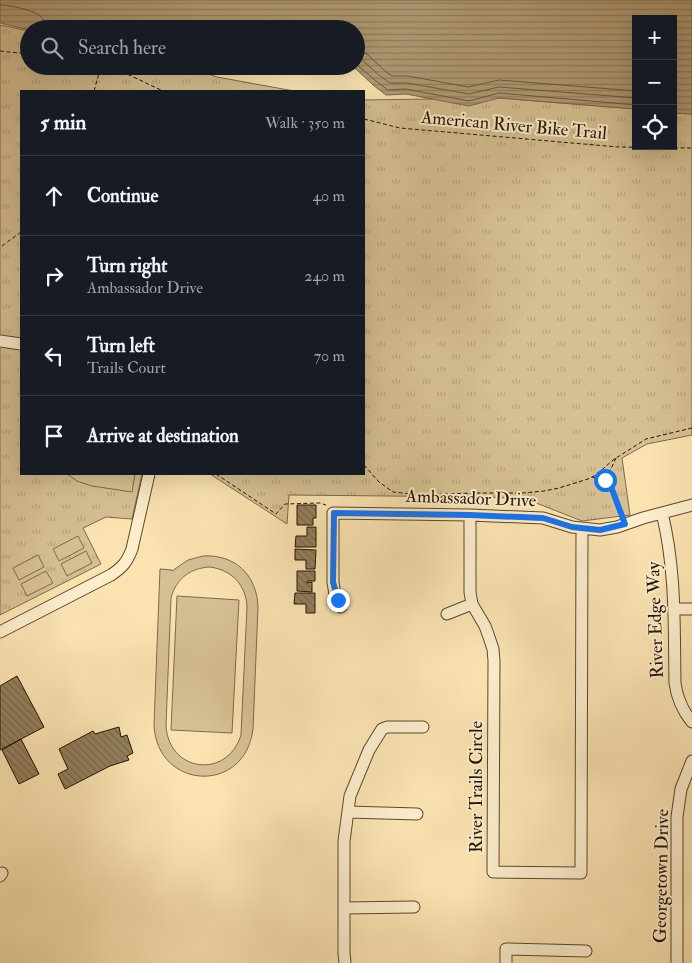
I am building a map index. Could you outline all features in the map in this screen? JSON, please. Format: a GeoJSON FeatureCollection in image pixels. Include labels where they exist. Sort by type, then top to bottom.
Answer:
{"type":"FeatureCollection","features":[{"type":"Feature","properties":{"kind":"street"},"geometry":{"type":"LineString","coordinates":[[0,341],[20,344]]}},
{"type":"Feature","properties":{"kind":"street"},"geometry":{"type":"LineString","coordinates":[[0,632],[111,575],[124,565],[129,557],[149,475]]}},
{"type":"Feature","properties":{"kind":"street","name":"Ambassador Drive"},"geometry":{"type":"LineString","coordinates":[[334,513],[543,518],[582,529],[600,530],[692,505]]}},
{"type":"Feature","properties":{"kind":"street"},"geometry":{"type":"LineString","coordinates":[[334,513],[333,582],[335,594],[341,607]]}},
{"type":"Feature","properties":{"kind":"street","name":"River Edge Way"},"geometry":{"type":"LineString","coordinates":[[662,513],[672,570],[674,683],[680,705],[692,722]]}},
{"type":"Feature","properties":{"kind":"street","name":"River Trails Circle"},"geometry":{"type":"LineString","coordinates":[[470,515],[470,592],[472,604],[482,620],[489,637],[494,661],[493,872],[581,874],[582,529]]}},
{"type":"Feature","properties":{"kind":"street"},"geometry":{"type":"LineString","coordinates":[[447,614],[472,604]]}},
{"type":"Feature","properties":{"kind":"street"},"geometry":{"type":"LineString","coordinates":[[674,609],[692,609]]}},
{"type":"Feature","properties":{"kind":"street"},"geometry":{"type":"LineString","coordinates":[[345,963],[344,840],[350,796],[369,750],[382,729],[387,726],[423,728]]}},
{"type":"Feature","properties":{"kind":"street","name":"Georgetown Drive"},"geometry":{"type":"LineString","coordinates":[[677,963],[677,816],[681,789],[692,761]]}},
{"type":"Feature","properties":{"kind":"street"},"geometry":{"type":"LineString","coordinates":[[348,812],[417,814]]}},
{"type":"Feature","properties":{"kind":"street"},"geometry":{"type":"LineString","coordinates":[[344,908],[414,907]]}},
{"type":"Feature","properties":{"kind":"street"},"geometry":{"type":"LineString","coordinates":[[506,963],[506,949],[586,950]]}},
{"type":"Feature","properties":{"kind":"path"},"geometry":{"type":"LineString","coordinates":[[0,51],[20,53]]}},
{"type":"Feature","properties":{"kind":"path"},"geometry":{"type":"LineString","coordinates":[[94,90],[98,75]]}},
{"type":"Feature","properties":{"kind":"path"},"geometry":{"type":"LineString","coordinates":[[129,75],[162,90]]}},
{"type":"Feature","properties":{"kind":"path","name":"American River Bike Trail"},"geometry":{"type":"LineString","coordinates":[[365,119],[400,128],[618,147],[692,148]]}},
{"type":"Feature","properties":{"kind":"path"},"geometry":{"type":"LineString","coordinates":[[2,246],[20,233]]}},
{"type":"Feature","properties":{"kind":"path"},"geometry":{"type":"LineString","coordinates":[[365,466],[385,488],[393,492],[420,495],[523,493],[559,488],[578,483],[596,475],[616,458],[646,439],[692,428]]}},
{"type":"Feature","properties":{"kind":"path"},"geometry":{"type":"LineString","coordinates":[[616,458],[610,473],[610,484],[625,524]]}},
{"type":"Feature","properties":{"kind":"path"},"geometry":{"type":"LineString","coordinates":[[218,475],[276,514],[284,504],[320,503],[329,506],[334,513]]}},
{"type":"Feature","properties":{"kind":"path"},"geometry":{"type":"LineString","coordinates":[[592,477],[602,478],[610,484]]}},
{"type":"Feature","properties":{"kind":"green space"},"geometry":{"type":"Polygon","coordinates":[[[0,25],[20,29],[20,75],[211,75],[288,90],[20,90],[20,475],[142,475],[132,519],[106,517],[83,528],[101,564],[0,615],[0,25]]]}},
{"type":"Feature","properties":{"kind":"green space"},"geometry":{"type":"Polygon","coordinates":[[[499,98],[632,109],[632,150],[677,150],[677,113],[692,114],[692,435],[647,444],[622,458],[630,515],[582,521],[526,499],[289,495],[287,524],[212,475],[365,475],[365,100],[499,98]]]}},
{"type":"Feature","properties":{"kind":"green space"},"geometry":{"type":"Polygon","coordinates":[[[68,475],[135,475],[132,492],[92,486],[77,481],[68,475]]]}},
{"type":"Feature","properties":{"kind":"green space"},"geometry":{"type":"Polygon","coordinates":[[[78,536],[84,548],[59,561],[53,549],[78,536]]]}},
{"type":"Feature","properties":{"kind":"green space"},"geometry":{"type":"Polygon","coordinates":[[[86,551],[92,563],[67,576],[61,564],[86,551]]]}},
{"type":"Feature","properties":{"kind":"green space"},"geometry":{"type":"Polygon","coordinates":[[[38,555],[44,567],[19,580],[13,568],[38,555]]]}},
{"type":"Feature","properties":{"kind":"green space"},"geometry":{"type":"Polygon","coordinates":[[[203,556],[215,556],[234,563],[249,576],[257,596],[258,607],[253,729],[247,750],[235,765],[219,774],[202,776],[185,772],[170,762],[159,747],[154,725],[160,569],[172,571],[188,560],[203,556]],[[210,567],[190,572],[176,585],[171,598],[166,725],[169,741],[177,753],[187,761],[199,764],[212,764],[224,759],[234,749],[241,735],[246,599],[241,585],[231,575],[210,567]]]}},
{"type":"Feature","properties":{"kind":"green space"},"geometry":{"type":"Polygon","coordinates":[[[46,571],[53,583],[27,596],[21,584],[46,571]]]}},
{"type":"Feature","properties":{"kind":"green space"},"geometry":{"type":"Polygon","coordinates":[[[177,596],[239,600],[232,733],[171,730],[177,596]]]}},
{"type":"Feature","properties":{"kind":"water"},"geometry":{"type":"Polygon","coordinates":[[[0,0],[692,0],[692,114],[677,113],[677,15],[632,15],[632,109],[499,98],[469,106],[406,94],[386,95],[362,75],[365,75],[365,20],[20,20],[20,28],[0,23],[0,0]]]}},
{"type":"Feature","properties":{"kind":"building"},"geometry":{"type":"Polygon","coordinates":[[[297,505],[316,505],[316,518],[313,518],[313,525],[297,525],[297,505]]]}},
{"type":"Feature","properties":{"kind":"building"},"geometry":{"type":"Polygon","coordinates":[[[307,527],[316,527],[316,547],[295,547],[296,536],[307,536],[307,527]]]}},
{"type":"Feature","properties":{"kind":"building"},"geometry":{"type":"Polygon","coordinates":[[[295,549],[316,550],[315,569],[306,569],[306,560],[295,560],[295,549]]]}},
{"type":"Feature","properties":{"kind":"building"},"geometry":{"type":"Polygon","coordinates":[[[297,571],[315,571],[315,581],[307,581],[307,583],[312,582],[312,592],[297,591],[297,571]]]}},
{"type":"Feature","properties":{"kind":"building"},"geometry":{"type":"Polygon","coordinates":[[[295,593],[315,593],[315,613],[306,613],[306,604],[294,604],[295,593]]]}},
{"type":"Feature","properties":{"kind":"building"},"geometry":{"type":"Polygon","coordinates":[[[17,676],[44,727],[0,750],[0,686],[17,676]]]}},
{"type":"Feature","properties":{"kind":"building"},"geometry":{"type":"Polygon","coordinates":[[[119,727],[121,737],[127,735],[133,753],[127,756],[129,760],[110,766],[65,789],[58,774],[68,769],[59,749],[93,731],[95,734],[119,727]]]}},
{"type":"Feature","properties":{"kind":"building"},"geometry":{"type":"Polygon","coordinates":[[[21,739],[39,774],[19,784],[2,750],[21,739]]]}},
{"type":"Feature","properties":{"kind":"route"},"geometry":{"type":"LineString","coordinates":[[338,600],[333,582],[334,513],[543,518],[589,530],[609,529],[625,524],[610,484],[605,480]]}}]}
